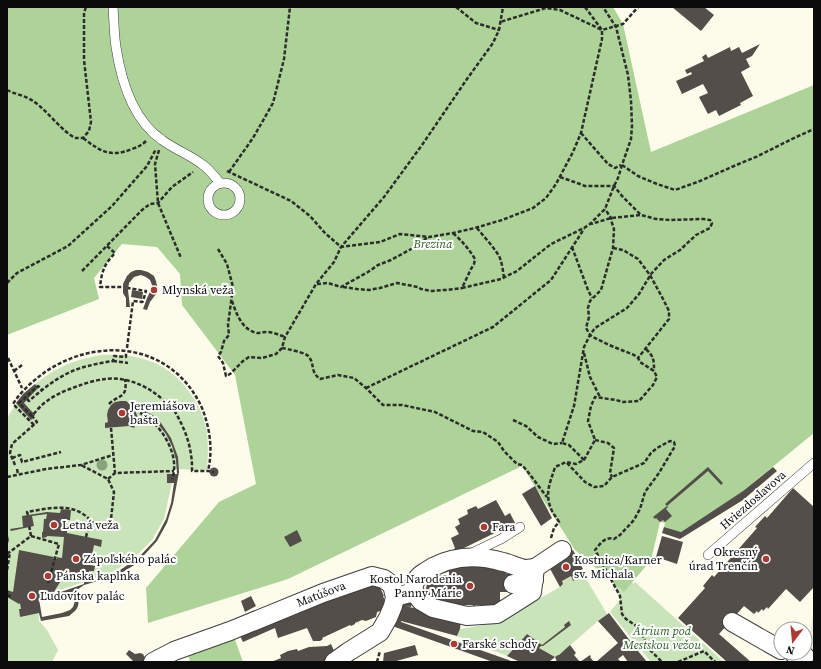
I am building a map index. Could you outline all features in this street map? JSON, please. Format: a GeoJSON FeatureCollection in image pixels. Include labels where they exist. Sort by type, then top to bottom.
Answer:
{"type":"FeatureCollection","features":[{"type":"Feature","properties":{"kind":"street"},"geometry":{"type":"LineString","coordinates":[[513,584],[535,574],[560,544]]}},
{"type":"Feature","properties":{"kind":"street"},"geometry":{"type":"LineString","coordinates":[[475,557],[494,559],[513,564],[535,574],[532,592],[497,614],[467,616],[433,608],[421,601],[414,592],[413,587],[415,581],[422,574],[434,566],[450,560],[462,558],[475,557]]}},
{"type":"Feature","properties":{"kind":"street","name":"Matúšova"},"geometry":{"type":"LineString","coordinates":[[153,662],[174,651],[230,632],[323,593],[372,576],[384,579],[392,584],[395,597]]}},
{"type":"Feature","properties":{"kind":"street"},"geometry":{"type":"LineString","coordinates":[[334,662],[380,632],[391,612],[395,597],[414,592]]}},
{"type":"Feature","properties":{"kind":"street"},"geometry":{"type":"LineString","coordinates":[[732,622],[773,644]]}},
{"type":"Feature","properties":{"kind":"lane"},"geometry":{"type":"LineString","coordinates":[[113,7],[116,46],[128,96],[138,115],[161,140],[204,165],[220,183]]}},
{"type":"Feature","properties":{"kind":"lane","name":"Hviezdoslavova"},"geometry":{"type":"LineString","coordinates":[[708,555],[814,463]]}},
{"type":"Feature","properties":{"kind":"lane"},"geometry":{"type":"LineString","coordinates":[[462,558],[501,539],[520,527]]}},
{"type":"Feature","properties":{"kind":"path"},"geometry":{"type":"LineString","coordinates":[[83,138],[89,130],[91,122],[84,60],[84,12],[86,7]]}},
{"type":"Feature","properties":{"kind":"path"},"geometry":{"type":"LineString","coordinates":[[290,7],[284,59],[273,103],[253,138],[229,172],[291,201],[310,216],[325,233],[341,247],[380,242],[400,234],[429,237],[477,228],[534,208],[546,198],[560,177],[581,133],[602,39],[602,30],[586,7]]}},
{"type":"Feature","properties":{"kind":"path"},"geometry":{"type":"LineString","coordinates":[[456,7],[476,24],[498,30]]}},
{"type":"Feature","properties":{"kind":"path"},"geometry":{"type":"LineString","coordinates":[[218,249],[227,264],[233,287],[228,325],[229,336],[224,342],[218,356],[223,363],[226,376],[249,357],[262,358],[276,354],[282,348],[285,337],[316,284],[334,262],[341,247],[384,197],[422,146],[493,43],[498,30],[503,7]]}},
{"type":"Feature","properties":{"kind":"path"},"geometry":{"type":"LineString","coordinates":[[316,284],[328,283],[341,287],[369,290],[398,283],[432,291],[462,288],[496,281],[518,272],[551,244],[590,224],[605,209],[618,178],[631,139],[632,126],[628,75],[616,27],[603,7]]}},
{"type":"Feature","properties":{"kind":"path"},"geometry":{"type":"LineString","coordinates":[[500,22],[546,8],[560,10],[602,30],[623,24],[638,7]]}},
{"type":"Feature","properties":{"kind":"path"},"geometry":{"type":"LineString","coordinates":[[7,90],[33,101],[71,135],[77,138],[83,138],[96,148],[111,153],[125,152],[142,145],[153,133]]}},
{"type":"Feature","properties":{"kind":"path"},"geometry":{"type":"LineString","coordinates":[[622,165],[638,176],[675,190],[758,156],[814,129]]}},
{"type":"Feature","properties":{"kind":"path"},"geometry":{"type":"LineString","coordinates":[[581,133],[608,164],[616,168],[622,165]]}},
{"type":"Feature","properties":{"kind":"path"},"geometry":{"type":"LineString","coordinates":[[161,140],[155,164],[158,203],[181,258]]}},
{"type":"Feature","properties":{"kind":"path"},"geometry":{"type":"LineString","coordinates":[[7,283],[17,273],[68,246],[112,206],[147,166],[161,140]]}},
{"type":"Feature","properties":{"kind":"path"},"geometry":{"type":"LineString","coordinates":[[82,271],[142,210],[150,204],[158,203],[172,187],[204,165]]}},
{"type":"Feature","properties":{"kind":"path"},"geometry":{"type":"LineString","coordinates":[[560,177],[585,186],[614,186]]}},
{"type":"Feature","properties":{"kind":"path"},"geometry":{"type":"LineString","coordinates":[[614,186],[641,215]]}},
{"type":"Feature","properties":{"kind":"path"},"geometry":{"type":"LineString","coordinates":[[605,209],[611,218],[614,228],[613,248],[601,290],[590,301],[588,308],[589,317],[586,328],[590,335],[609,345],[634,355],[640,362],[654,371]]}},
{"type":"Feature","properties":{"kind":"path"},"geometry":{"type":"LineString","coordinates":[[562,444],[574,406],[584,347],[590,335],[595,328],[627,308],[640,294],[650,275],[664,260],[680,250],[696,235],[710,228],[712,223],[710,220],[703,219],[671,220],[656,219],[641,215],[611,218],[591,224]]}},
{"type":"Feature","properties":{"kind":"path"},"geometry":{"type":"LineString","coordinates":[[477,228],[499,256],[504,278]]}},
{"type":"Feature","properties":{"kind":"path"},"geometry":{"type":"LineString","coordinates":[[366,388],[493,327],[551,280],[584,228]]}},
{"type":"Feature","properties":{"kind":"path"},"geometry":{"type":"LineString","coordinates":[[453,233],[461,240],[475,259],[462,288]]}},
{"type":"Feature","properties":{"kind":"path"},"geometry":{"type":"LineString","coordinates":[[341,287],[378,265],[392,260],[429,237]]}},
{"type":"Feature","properties":{"kind":"path"},"geometry":{"type":"LineString","coordinates":[[107,246],[115,253],[106,263],[102,274],[100,287],[123,287]]}},
{"type":"Feature","properties":{"kind":"path"},"geometry":{"type":"LineString","coordinates":[[572,247],[592,298]]}},
{"type":"Feature","properties":{"kind":"path"},"geometry":{"type":"LineString","coordinates":[[613,248],[623,250],[638,259],[650,275],[669,311],[669,319],[638,358]]}},
{"type":"Feature","properties":{"kind":"path"},"geometry":{"type":"LineString","coordinates":[[127,348],[133,301],[142,302],[146,291],[128,288]]}},
{"type":"Feature","properties":{"kind":"path"},"geometry":{"type":"LineString","coordinates":[[232,301],[236,314],[251,331],[258,333],[268,332],[285,337]]}},
{"type":"Feature","properties":{"kind":"path"},"geometry":{"type":"LineString","coordinates":[[282,348],[306,354],[312,362],[312,370],[316,377],[320,379],[338,375],[354,378],[383,405],[402,405],[435,412],[473,431],[483,432],[498,442],[504,451],[517,464],[522,465],[528,471],[547,497],[552,512],[559,520],[560,544]]}},
{"type":"Feature","properties":{"kind":"path"},"geometry":{"type":"LineString","coordinates":[[547,497],[555,467],[566,462],[576,464],[584,460],[595,440],[588,421],[591,406],[595,397],[623,402],[639,401],[653,385],[657,377],[654,371],[654,360],[646,349]]}},
{"type":"Feature","properties":{"kind":"path"},"geometry":{"type":"LineString","coordinates":[[34,425],[13,404],[28,385],[38,377],[58,364],[79,355],[112,350],[137,353],[156,359],[173,370],[186,383],[197,399],[209,429],[210,448],[208,471]]}},
{"type":"Feature","properties":{"kind":"path"},"geometry":{"type":"LineString","coordinates":[[584,351],[590,377],[600,398]]}},
{"type":"Feature","properties":{"kind":"path"},"geometry":{"type":"LineString","coordinates":[[113,361],[114,356],[126,357],[126,353]]}},
{"type":"Feature","properties":{"kind":"path"},"geometry":{"type":"LineString","coordinates":[[8,358],[22,388]]}},
{"type":"Feature","properties":{"kind":"path"},"geometry":{"type":"LineString","coordinates":[[27,399],[29,401],[55,380],[72,371],[87,366],[113,361],[128,363]]}},
{"type":"Feature","properties":{"kind":"path"},"geometry":{"type":"LineString","coordinates":[[14,371],[22,366]]}},
{"type":"Feature","properties":{"kind":"path"},"geometry":{"type":"LineString","coordinates":[[32,416],[47,401],[66,390],[106,379],[131,381],[150,390],[162,399],[170,408],[172,407],[181,422],[189,444],[192,471],[214,472]]}},
{"type":"Feature","properties":{"kind":"path"},"geometry":{"type":"LineString","coordinates":[[109,404],[122,396],[125,390],[125,380]]}},
{"type":"Feature","properties":{"kind":"path"},"geometry":{"type":"LineString","coordinates":[[15,465],[10,453],[12,444],[37,422],[19,403],[38,386],[42,390]]}},
{"type":"Feature","properties":{"kind":"path"},"geometry":{"type":"LineString","coordinates":[[140,413],[154,424],[165,437],[171,450],[174,462],[172,479]]}},
{"type":"Feature","properties":{"kind":"path"},"geometry":{"type":"LineString","coordinates":[[513,420],[526,426],[538,437],[553,444],[569,445],[584,460]]}},
{"type":"Feature","properties":{"kind":"path"},"geometry":{"type":"LineString","coordinates":[[110,428],[115,473]]}},
{"type":"Feature","properties":{"kind":"path"},"geometry":{"type":"LineString","coordinates":[[595,440],[608,443],[614,448],[610,474],[612,477]]}},
{"type":"Feature","properties":{"kind":"path"},"geometry":{"type":"LineString","coordinates":[[566,462],[585,482],[594,487],[604,486],[612,477],[644,463],[651,453],[657,448],[670,442],[674,442],[675,446],[669,457],[644,492],[640,509],[634,520],[620,536],[604,539],[595,550],[620,596],[622,614],[641,632],[650,650],[662,662]]}},
{"type":"Feature","properties":{"kind":"path"},"geometry":{"type":"LineString","coordinates":[[12,458],[20,455],[22,462],[61,452]]}},
{"type":"Feature","properties":{"kind":"path"},"geometry":{"type":"LineString","coordinates":[[7,477],[46,469],[81,465],[113,455]]}},
{"type":"Feature","properties":{"kind":"path"},"geometry":{"type":"LineString","coordinates":[[28,515],[27,512],[54,507],[70,508],[84,515],[97,526],[110,528],[114,492],[108,479],[81,465]]}},
{"type":"Feature","properties":{"kind":"path"},"geometry":{"type":"LineString","coordinates":[[17,469],[18,474]]}},
{"type":"Feature","properties":{"kind":"path"},"geometry":{"type":"LineString","coordinates":[[108,479],[115,473],[174,471]]}},
{"type":"Feature","properties":{"kind":"path"},"geometry":{"type":"LineString","coordinates":[[86,537],[90,520]]}},
{"type":"Feature","properties":{"kind":"path"},"geometry":{"type":"LineString","coordinates":[[29,525],[31,536]]}},
{"type":"Feature","properties":{"kind":"path"},"geometry":{"type":"LineString","coordinates":[[7,554],[31,536]]}},
{"type":"Feature","properties":{"kind":"path"},"geometry":{"type":"LineString","coordinates":[[31,536],[58,544],[48,583]]}},
{"type":"Feature","properties":{"kind":"path"},"geometry":{"type":"LineString","coordinates":[[7,570],[10,552]]}},
{"type":"Feature","properties":{"kind":"path"},"geometry":{"type":"LineString","coordinates":[[7,595],[12,597]]}},
{"type":"Feature","properties":{"kind":"path"},"geometry":{"type":"LineString","coordinates":[[678,662],[704,651],[715,662]]}},
{"type":"Feature","properties":{"kind":"green space","name":"Brezina"},"geometry":{"type":"Polygon","coordinates":[[[7,7],[613,7],[623,24],[651,152],[814,85],[814,433],[743,491],[681,532],[664,527],[665,523],[660,522],[651,560],[624,592],[575,550],[522,466],[288,579],[148,623],[146,588],[219,502],[256,484],[235,375],[182,305],[180,274],[157,247],[122,244],[94,278],[99,299],[7,335],[7,7]]]}},
{"type":"Feature","properties":{"kind":"green space"},"geometry":{"type":"Polygon","coordinates":[[[102,355],[130,356],[155,363],[166,369],[186,387],[198,405],[204,421],[208,441],[207,470],[175,469],[164,519],[152,540],[138,554],[115,571],[38,598],[39,621],[47,630],[58,650],[52,662],[7,662],[7,420],[19,400],[28,390],[49,374],[72,362],[102,355]]]}},
{"type":"Feature","properties":{"kind":"green space","name":"Átrium pod Mestskou vežou"},"geometry":{"type":"Polygon","coordinates":[[[598,556],[631,580],[633,584],[635,582],[724,662],[651,662],[610,612],[620,600],[620,596],[598,556]]]}},
{"type":"Feature","properties":{"kind":"green space"},"geometry":{"type":"Polygon","coordinates":[[[581,570],[607,614],[559,655],[555,657],[539,648],[541,645],[527,634],[507,656],[457,636],[460,629],[484,625],[507,617],[560,587],[563,584],[562,581],[571,576],[573,581],[576,579],[573,574],[581,570]]]}},
{"type":"Feature","properties":{"kind":"green space"},"geometry":{"type":"Polygon","coordinates":[[[233,634],[243,662],[190,662],[187,650],[233,634]]]}},
{"type":"Feature","properties":{"kind":"shaded area"},"geometry":{"type":"Polygon","coordinates":[[[814,609],[814,662],[804,662],[813,661],[813,621],[812,621],[814,609]]]}},
{"type":"Feature","properties":{"kind":"building"},"geometry":{"type":"Polygon","coordinates":[[[672,7],[704,7],[714,15],[701,31],[672,7]]]}},
{"type":"Feature","properties":{"kind":"building"},"geometry":{"type":"Polygon","coordinates":[[[760,44],[752,56],[746,59],[750,67],[741,72],[753,96],[740,103],[741,105],[719,116],[716,110],[708,114],[699,97],[708,93],[703,84],[682,94],[676,81],[692,74],[691,72],[687,74],[685,70],[704,61],[702,57],[706,54],[708,58],[730,47],[731,51],[739,47],[742,53],[760,44]]]}},
{"type":"Feature","properties":{"kind":"building","name":"Mlynská veža"},"geometry":{"type":"Polygon","coordinates":[[[136,270],[148,272],[154,276],[156,281],[156,294],[150,302],[147,310],[143,309],[152,285],[150,280],[141,275],[134,277],[129,283],[128,290],[130,307],[126,307],[123,284],[127,276],[136,270]]]}},
{"type":"Feature","properties":{"kind":"building"},"geometry":{"type":"Polygon","coordinates":[[[132,290],[143,292],[142,299],[131,297],[132,290]]]}},
{"type":"Feature","properties":{"kind":"building"},"geometry":{"type":"Polygon","coordinates":[[[35,384],[38,388],[24,403],[35,415],[31,420],[16,403],[23,394],[35,384]]]}},
{"type":"Feature","properties":{"kind":"building"},"geometry":{"type":"Polygon","coordinates":[[[126,401],[134,408],[145,411],[154,416],[161,423],[171,438],[178,457],[179,472],[173,504],[167,523],[157,541],[136,564],[118,575],[84,585],[77,590],[79,598],[78,606],[69,616],[41,621],[39,613],[20,617],[20,603],[19,604],[7,597],[7,590],[13,592],[19,550],[54,557],[53,559],[57,559],[56,557],[62,558],[64,537],[47,536],[42,538],[44,519],[46,519],[47,514],[32,516],[34,526],[11,531],[10,529],[23,527],[22,516],[47,512],[60,513],[61,509],[71,510],[70,520],[67,520],[67,533],[102,540],[101,547],[94,545],[90,565],[95,566],[94,571],[89,571],[88,581],[117,572],[138,558],[155,540],[166,519],[171,503],[174,483],[167,483],[167,474],[177,474],[176,460],[172,446],[166,434],[157,423],[145,413],[135,410],[138,418],[134,428],[129,426],[105,428],[105,423],[108,422],[108,410],[115,402],[126,401]],[[62,579],[52,595],[84,584],[84,582],[62,579]],[[73,594],[55,598],[57,596],[39,599],[42,617],[70,610],[75,601],[73,594]]]}},
{"type":"Feature","properties":{"kind":"building"},"geometry":{"type":"Polygon","coordinates":[[[214,467],[219,472],[214,477],[209,472],[214,467]]]}},
{"type":"Feature","properties":{"kind":"building"},"geometry":{"type":"Polygon","coordinates":[[[708,467],[723,483],[721,485],[708,471],[667,506],[665,504],[708,467]]]}},
{"type":"Feature","properties":{"kind":"building"},"geometry":{"type":"Polygon","coordinates":[[[773,467],[777,471],[743,500],[680,539],[662,533],[664,527],[681,532],[743,491],[773,467]]]}},
{"type":"Feature","properties":{"kind":"building"},"geometry":{"type":"Polygon","coordinates":[[[535,486],[552,518],[541,526],[522,494],[535,486]]]}},
{"type":"Feature","properties":{"kind":"building","name":"Okresný úrad Trenčín"},"geometry":{"type":"Polygon","coordinates":[[[793,488],[814,507],[814,587],[800,602],[786,589],[768,609],[767,607],[763,611],[762,609],[758,613],[757,611],[754,614],[744,606],[719,634],[751,662],[727,662],[678,618],[705,588],[703,586],[712,575],[714,577],[757,528],[755,527],[765,516],[767,518],[793,488]]]}},
{"type":"Feature","properties":{"kind":"building","name":"Fara"},"geometry":{"type":"Polygon","coordinates":[[[496,500],[505,516],[510,513],[515,523],[460,550],[453,551],[455,548],[451,538],[459,534],[455,527],[460,524],[458,519],[468,514],[467,510],[476,506],[478,509],[496,500]]]}},
{"type":"Feature","properties":{"kind":"building"},"geometry":{"type":"Polygon","coordinates":[[[667,506],[668,507],[666,509],[672,516],[665,522],[663,520],[660,522],[653,517],[667,506]]]}},
{"type":"Feature","properties":{"kind":"building"},"geometry":{"type":"Polygon","coordinates":[[[297,530],[302,541],[290,547],[284,537],[297,530]]]}},
{"type":"Feature","properties":{"kind":"building"},"geometry":{"type":"Polygon","coordinates":[[[7,531],[9,540],[7,547],[7,531]]]}},
{"type":"Feature","properties":{"kind":"building"},"geometry":{"type":"Polygon","coordinates":[[[662,536],[683,542],[677,564],[656,557],[662,536]]]}},
{"type":"Feature","properties":{"kind":"building","name":"Kostnica/Karner sv. Michala"},"geometry":{"type":"Polygon","coordinates":[[[573,550],[583,569],[573,574],[576,579],[573,581],[571,576],[562,581],[563,584],[560,587],[548,565],[573,550]]]}},
{"type":"Feature","properties":{"kind":"building","name":"Kostol Narodenia Panny Márie"},"geometry":{"type":"Polygon","coordinates":[[[472,564],[475,564],[475,567],[506,571],[506,574],[513,574],[513,592],[500,592],[500,603],[496,605],[487,605],[487,608],[485,608],[485,605],[475,605],[475,608],[473,608],[473,605],[464,605],[464,608],[462,608],[462,605],[436,605],[436,596],[429,598],[430,595],[427,591],[424,592],[427,583],[425,582],[426,580],[428,581],[431,576],[449,575],[449,566],[472,567],[472,564]]]}},
{"type":"Feature","properties":{"kind":"building"},"geometry":{"type":"Polygon","coordinates":[[[377,581],[384,596],[384,610],[377,612],[376,617],[366,621],[362,620],[351,626],[350,625],[322,638],[323,639],[320,641],[313,641],[307,628],[278,638],[275,628],[243,642],[238,632],[377,581]]]}},
{"type":"Feature","properties":{"kind":"building"},"geometry":{"type":"Polygon","coordinates":[[[251,596],[256,606],[245,612],[241,601],[251,596]]]}},
{"type":"Feature","properties":{"kind":"building"},"geometry":{"type":"Polygon","coordinates":[[[405,596],[413,598],[411,607],[405,606],[461,619],[460,629],[457,636],[401,622],[514,662],[493,662],[395,627],[393,625],[405,596]]]}},
{"type":"Feature","properties":{"kind":"building"},"geometry":{"type":"Polygon","coordinates":[[[609,613],[647,662],[628,662],[623,655],[618,659],[621,662],[596,662],[618,643],[598,621],[609,613]]]}},
{"type":"Feature","properties":{"kind":"building"},"geometry":{"type":"Polygon","coordinates":[[[569,621],[571,625],[539,648],[555,657],[549,662],[520,662],[507,656],[527,634],[542,645],[565,627],[564,625],[569,621]]]}},
{"type":"Feature","properties":{"kind":"building"},"geometry":{"type":"Polygon","coordinates":[[[331,644],[335,653],[323,662],[271,662],[281,658],[280,655],[288,651],[297,649],[298,651],[309,647],[327,646],[331,644]]]}},
{"type":"Feature","properties":{"kind":"building"},"geometry":{"type":"Polygon","coordinates":[[[415,645],[418,655],[393,662],[383,662],[384,653],[415,645]]]}},
{"type":"Feature","properties":{"kind":"building"},"geometry":{"type":"Polygon","coordinates":[[[570,645],[576,653],[574,655],[580,662],[557,662],[555,657],[570,645]]]}},
{"type":"Feature","properties":{"kind":"building"},"geometry":{"type":"Polygon","coordinates":[[[129,650],[135,654],[143,654],[145,658],[143,662],[134,662],[126,654],[129,650]]]}},
{"type":"Feature","properties":{"kind":"building"},"geometry":{"type":"Polygon","coordinates":[[[590,655],[594,662],[580,662],[590,655]]]}},
{"type":"Feature","properties":{"kind":"place","name":"Mlynská veža"},"geometry":{"type":"Point","coordinates":[154,290]}},
{"type":"Feature","properties":{"kind":"place","name":"Jeremiášova bašta"},"geometry":{"type":"Point","coordinates":[122,413]}},
{"type":"Feature","properties":{"kind":"place","name":"Letná veža"},"geometry":{"type":"Point","coordinates":[54,525]}},
{"type":"Feature","properties":{"kind":"place","name":"Fara"},"geometry":{"type":"Point","coordinates":[484,527]}},
{"type":"Feature","properties":{"kind":"place","name":"Zápoľského palác"},"geometry":{"type":"Point","coordinates":[76,559]}},
{"type":"Feature","properties":{"kind":"place","name":"Okresný úrad Trenčín"},"geometry":{"type":"Point","coordinates":[766,559]}},
{"type":"Feature","properties":{"kind":"place","name":"Kostnica/Karner sv. Michala"},"geometry":{"type":"Point","coordinates":[566,567]}},
{"type":"Feature","properties":{"kind":"place","name":"Pánska kaplnka"},"geometry":{"type":"Point","coordinates":[48,576]}},
{"type":"Feature","properties":{"kind":"place","name":"Kostol Narodenia Panny Márie"},"geometry":{"type":"Point","coordinates":[470,586]}},
{"type":"Feature","properties":{"kind":"place","name":"Ľudovítov palác"},"geometry":{"type":"Point","coordinates":[32,596]}},
{"type":"Feature","properties":{"kind":"place","name":"Farské schody"},"geometry":{"type":"Point","coordinates":[454,644]}}]}
